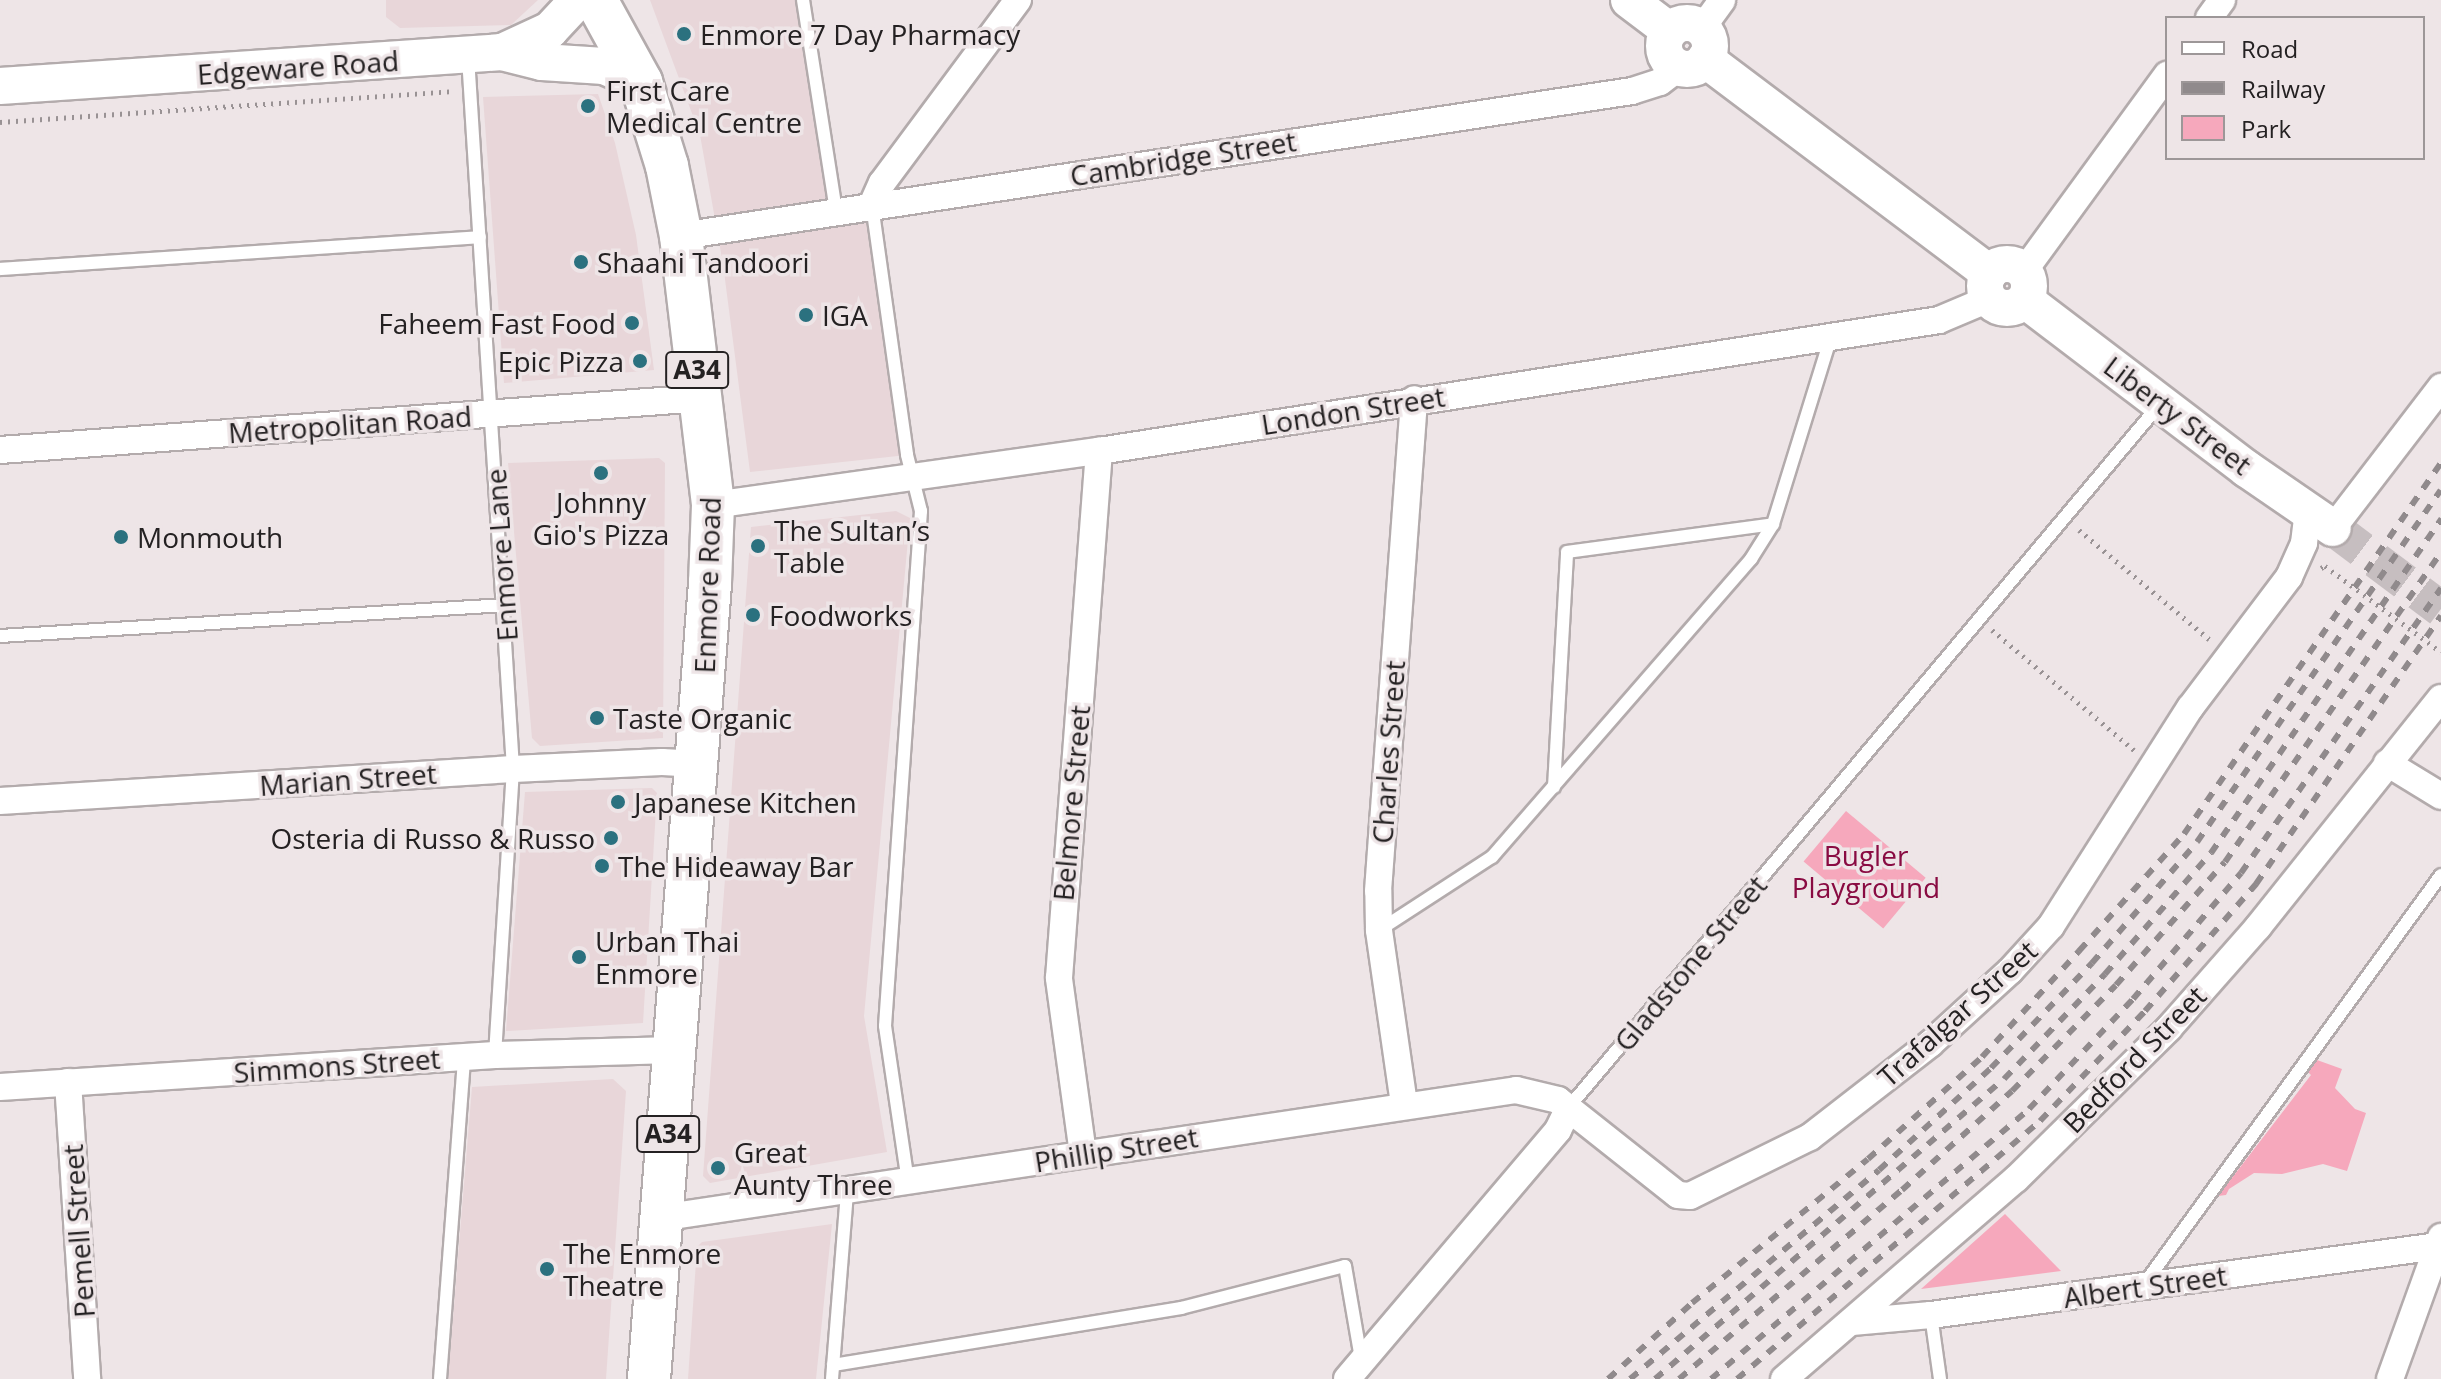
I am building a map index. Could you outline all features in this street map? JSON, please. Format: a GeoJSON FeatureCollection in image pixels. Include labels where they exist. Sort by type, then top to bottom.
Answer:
{"type":"FeatureCollection","features":[{"type":"Feature","properties":{"kind":"highway","name":"Enmore Road"},"geometry":{"type":"LineString","coordinates":[[596,0],[641,82],[667,166],[681,236],[713,505],[710,584],[649,1379]]}},
{"type":"Feature","properties":{"kind":"main road","name":"Edgeware Road"},"geometry":{"type":"LineString","coordinates":[[0,86],[485,53],[550,30],[578,0]]}},
{"type":"Feature","properties":{"kind":"main road","name":"Liberty Street"},"geometry":{"type":"LineString","coordinates":[[1629,0],[1696,37],[2007,286],[2247,469],[2321,519]]}},
{"type":"Feature","properties":{"kind":"main road"},"geometry":{"type":"LineString","coordinates":[[485,53],[542,62],[604,66],[641,82]]}},
{"type":"Feature","properties":{"kind":"street"},"geometry":{"type":"LineString","coordinates":[[872,205],[882,183],[1018,0]]}},
{"type":"Feature","properties":{"kind":"street","name":"Cambridge Street"},"geometry":{"type":"LineString","coordinates":[[681,236],[1632,91],[1660,82],[1696,37]]}},
{"type":"Feature","properties":{"kind":"street"},"geometry":{"type":"LineString","coordinates":[[2007,286],[2165,78]]}},
{"type":"Feature","properties":{"kind":"street","name":"London Street"},"geometry":{"type":"LineString","coordinates":[[713,505],[1099,451],[1414,399],[1939,320],[2007,286]]}},
{"type":"Feature","properties":{"kind":"street","name":"Trafalgar Street"},"geometry":{"type":"LineString","coordinates":[[1569,1107],[1678,1195],[1690,1196],[1810,1137],[1930,1044],[2010,971],[2051,926],[2153,766],[2229,656],[2289,577],[2304,543],[2321,519],[2441,387]]}},
{"type":"Feature","properties":{"kind":"street","name":"Metropolitan Road"},"geometry":{"type":"LineString","coordinates":[[0,450],[701,398]]}},
{"type":"Feature","properties":{"kind":"street","name":"Charles Street"},"geometry":{"type":"LineString","coordinates":[[1404,1104],[1379,930],[1379,876],[1414,399]]}},
{"type":"Feature","properties":{"kind":"street","name":"Belmore Street"},"geometry":{"type":"LineString","coordinates":[[1083,1154],[1059,978],[1099,451]]}},
{"type":"Feature","properties":{"kind":"street","name":"Bedford Street"},"geometry":{"type":"LineString","coordinates":[[1796,1374],[2016,1179],[2169,1028],[2258,927],[2441,698]]}},
{"type":"Feature","properties":{"kind":"street","name":"Marian Street"},"geometry":{"type":"LineString","coordinates":[[0,801],[513,769],[662,762],[695,764]]}},
{"type":"Feature","properties":{"kind":"street"},"geometry":{"type":"LineString","coordinates":[[2387,763],[2441,796]]}},
{"type":"Feature","properties":{"kind":"street","name":"Simmons Street"},"geometry":{"type":"LineString","coordinates":[[0,1087],[495,1055],[673,1050]]}},
{"type":"Feature","properties":{"kind":"street","name":"Pemell Street"},"geometry":{"type":"LineString","coordinates":[[68,1082],[87,1379]]}},
{"type":"Feature","properties":{"kind":"street","name":"Phillip Street"},"geometry":{"type":"LineString","coordinates":[[660,1218],[847,1192],[1404,1104],[1516,1090],[1547,1094],[1569,1107]]}},
{"type":"Feature","properties":{"kind":"street","name":"Gladstone Street"},"geometry":{"type":"LineString","coordinates":[[1354,1370],[1558,1130],[1569,1107]]}},
{"type":"Feature","properties":{"kind":"street"},"geometry":{"type":"LineString","coordinates":[[2390,1379],[2439,1241]]}},
{"type":"Feature","properties":{"kind":"street","name":"Albert Street"},"geometry":{"type":"LineString","coordinates":[[1852,1322],[1931,1315],[2142,1286],[2439,1241]]}},
{"type":"Feature","properties":{"kind":"lane"},"geometry":{"type":"LineString","coordinates":[[803,0],[836,211]]}},
{"type":"Feature","properties":{"kind":"lane","name":"Enmore Lane"},"geometry":{"type":"LineString","coordinates":[[485,53],[480,237],[513,769],[495,1055]]}},
{"type":"Feature","properties":{"kind":"lane"},"geometry":{"type":"LineString","coordinates":[[872,205],[912,476],[921,511],[885,1026],[908,1181]]}},
{"type":"Feature","properties":{"kind":"lane"},"geometry":{"type":"LineString","coordinates":[[0,269],[480,237]]}},
{"type":"Feature","properties":{"kind":"lane"},"geometry":{"type":"LineString","coordinates":[[1379,930],[1492,857],[1751,559],[1773,524],[1831,337]]}},
{"type":"Feature","properties":{"kind":"lane","name":"Gladstone Street"},"geometry":{"type":"LineString","coordinates":[[1569,1107],[2066,519],[2161,402]]}},
{"type":"Feature","properties":{"kind":"lane"},"geometry":{"type":"LineString","coordinates":[[1554,787],[1567,552],[1773,524]]}},
{"type":"Feature","properties":{"kind":"lane"},"geometry":{"type":"LineString","coordinates":[[0,636],[505,605]]}},
{"type":"Feature","properties":{"kind":"lane"},"geometry":{"type":"LineString","coordinates":[[2142,1286],[2441,875]]}},
{"type":"Feature","properties":{"kind":"lane"},"geometry":{"type":"LineString","coordinates":[[440,1379],[464,1057]]}},
{"type":"Feature","properties":{"kind":"lane"},"geometry":{"type":"LineString","coordinates":[[832,1379],[847,1192]]}},
{"type":"Feature","properties":{"kind":"lane"},"geometry":{"type":"LineString","coordinates":[[833,1365],[1181,1308],[1345,1266],[1354,1370]]}},
{"type":"Feature","properties":{"kind":"lane"},"geometry":{"type":"LineString","coordinates":[[1931,1315],[1940,1379]]}},
{"type":"Feature","properties":{"kind":"path"},"geometry":{"type":"LineString","coordinates":[[0,122],[460,91]]}},
{"type":"Feature","properties":{"kind":"path"},"geometry":{"type":"LineString","coordinates":[[2066,519],[2229,656]]}},
{"type":"Feature","properties":{"kind":"path"},"geometry":{"type":"LineString","coordinates":[[2289,577],[2325,566],[2441,652]]}},
{"type":"Feature","properties":{"kind":"path"},"geometry":{"type":"LineString","coordinates":[[1980,620],[2153,766]]}},
{"type":"Feature","properties":{"kind":"shaded area"},"geometry":{"type":"Polygon","coordinates":[[[386,0],[538,0],[511,25],[400,28],[386,17],[386,0]]]}},
{"type":"Feature","properties":{"kind":"shaded area"},"geometry":{"type":"Polygon","coordinates":[[[650,0],[803,0],[836,210],[872,205],[907,455],[750,472],[723,264],[700,135],[650,0]]]}},
{"type":"Feature","properties":{"kind":"shaded area"},"geometry":{"type":"Polygon","coordinates":[[[598,94],[615,143],[636,235],[654,370],[504,383],[483,97],[598,94]]]}},
{"type":"Feature","properties":{"kind":"shaded area"},"geometry":{"type":"Polygon","coordinates":[[[659,458],[665,463],[663,738],[540,746],[532,738],[508,463],[659,458]]]}},
{"type":"Feature","properties":{"kind":"shaded area"},"geometry":{"type":"Polygon","coordinates":[[[896,511],[910,518],[864,1016],[887,1152],[710,1183],[703,1176],[751,527],[896,511]]]}},
{"type":"Feature","properties":{"kind":"shaded area"},"geometry":{"type":"Polygon","coordinates":[[[652,788],[657,793],[643,1023],[506,1031],[525,792],[652,788]]]}},
{"type":"Feature","properties":{"kind":"shaded area"},"geometry":{"type":"Polygon","coordinates":[[[613,1079],[626,1091],[606,1379],[448,1379],[472,1087],[613,1079]]]}},
{"type":"Feature","properties":{"kind":"shaded area"},"geometry":{"type":"Polygon","coordinates":[[[832,1224],[816,1379],[688,1379],[697,1247],[702,1242],[832,1224]]]}},
{"type":"Feature","properties":{"kind":"green space","name":"Bugler Playground"},"geometry":{"type":"Polygon","coordinates":[[[1846,811],[1926,878],[1883,928],[1804,862],[1846,811]]]}},
{"type":"Feature","properties":{"kind":"green space"},"geometry":{"type":"Polygon","coordinates":[[[2317,1060],[2342,1069],[2335,1088],[2355,1109],[2366,1113],[2347,1171],[2323,1164],[2282,1174],[2254,1173],[2229,1189],[2226,1195],[2218,1196],[2311,1075],[2308,1072],[2317,1060]]]}},
{"type":"Feature","properties":{"kind":"green space"},"geometry":{"type":"Polygon","coordinates":[[[2005,1214],[2061,1271],[1921,1289],[2005,1214]]]}},
{"type":"Feature","properties":{"kind":"tunnel"},"geometry":{"type":"LineString","coordinates":[[2333,528],[2441,609]]}},
{"type":"Feature","properties":{"kind":"railway"},"geometry":{"type":"LineString","coordinates":[[1608,1379],[1692,1303],[1868,1159],[1982,1057],[2079,951],[2184,834],[2441,463]]}},
{"type":"Feature","properties":{"kind":"railway"},"geometry":{"type":"LineString","coordinates":[[1630,1379],[1879,1170],[1991,1068],[2092,963],[2197,842],[2441,490]]}},
{"type":"Feature","properties":{"kind":"railway"},"geometry":{"type":"LineString","coordinates":[[1655,1379],[2004,1079],[2105,974],[2211,853],[2441,519]]}},
{"type":"Feature","properties":{"kind":"railway"},"geometry":{"type":"LineString","coordinates":[[1679,1379],[1902,1190],[2012,1091],[2116,985],[2225,862],[2441,552]]}},
{"type":"Feature","properties":{"kind":"railway"},"geometry":{"type":"LineString","coordinates":[[1711,1379],[2029,1109],[2133,999],[2241,873],[2441,588]]}},
{"type":"Feature","properties":{"kind":"railway"},"geometry":{"type":"LineString","coordinates":[[1737,1379],[2040,1121],[2145,1011],[2256,884],[2441,616]]}},
{"type":"Feature","properties":{"kind":"place","name":"Enmore 7 Day Pharmacy"},"geometry":{"type":"Point","coordinates":[684,34]}},
{"type":"Feature","properties":{"kind":"place","name":"First Care Medical Centre"},"geometry":{"type":"Point","coordinates":[588,106]}},
{"type":"Feature","properties":{"kind":"place","name":"Shaahi Tandoori"},"geometry":{"type":"Point","coordinates":[581,262]}},
{"type":"Feature","properties":{"kind":"place","name":"IGA"},"geometry":{"type":"Point","coordinates":[806,315]}},
{"type":"Feature","properties":{"kind":"place","name":"Faheem Fast Food"},"geometry":{"type":"Point","coordinates":[632,323]}},
{"type":"Feature","properties":{"kind":"place","name":"Epic Pizza"},"geometry":{"type":"Point","coordinates":[640,361]}},
{"type":"Feature","properties":{"kind":"place","name":"Johnny Gio's Pizza"},"geometry":{"type":"Point","coordinates":[601,473]}},
{"type":"Feature","properties":{"kind":"place","name":"Monmouth"},"geometry":{"type":"Point","coordinates":[121,537]}},
{"type":"Feature","properties":{"kind":"place","name":"The Sultan’s Table"},"geometry":{"type":"Point","coordinates":[758,546]}},
{"type":"Feature","properties":{"kind":"place","name":"Foodworks"},"geometry":{"type":"Point","coordinates":[753,615]}},
{"type":"Feature","properties":{"kind":"place","name":"Taste Organic"},"geometry":{"type":"Point","coordinates":[597,718]}},
{"type":"Feature","properties":{"kind":"place","name":"Japanese Kitchen"},"geometry":{"type":"Point","coordinates":[618,802]}},
{"type":"Feature","properties":{"kind":"place","name":"Osteria di Russo & Russo"},"geometry":{"type":"Point","coordinates":[611,838]}},
{"type":"Feature","properties":{"kind":"place","name":"The Hideaway Bar"},"geometry":{"type":"Point","coordinates":[602,866]}},
{"type":"Feature","properties":{"kind":"place","name":"Urban Thai Enmore"},"geometry":{"type":"Point","coordinates":[579,957]}},
{"type":"Feature","properties":{"kind":"place","name":"Great Aunty Three"},"geometry":{"type":"Point","coordinates":[718,1168]}},
{"type":"Feature","properties":{"kind":"place","name":"The Enmore Theatre"},"geometry":{"type":"Point","coordinates":[547,1269]}}]}
